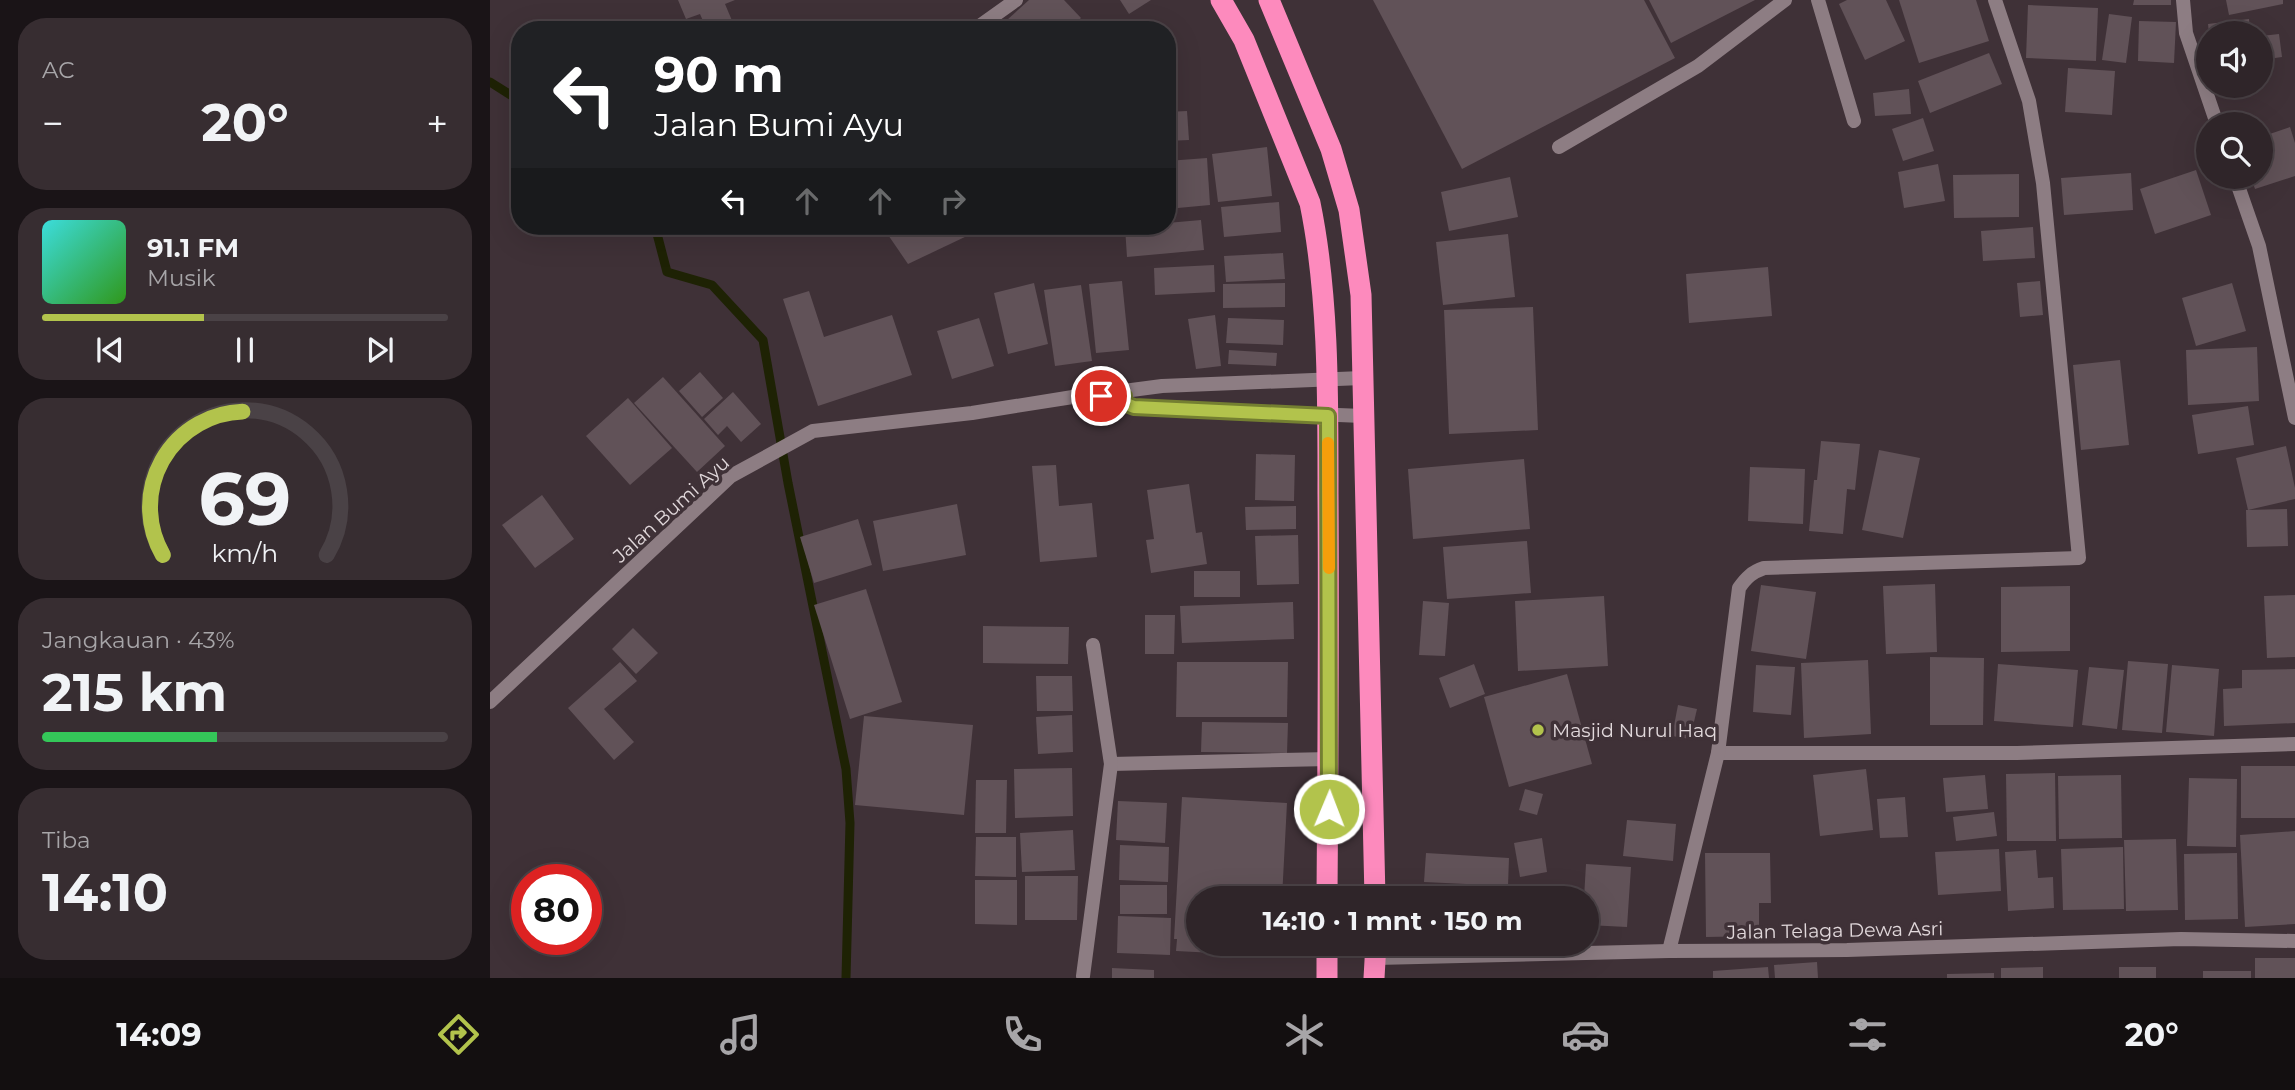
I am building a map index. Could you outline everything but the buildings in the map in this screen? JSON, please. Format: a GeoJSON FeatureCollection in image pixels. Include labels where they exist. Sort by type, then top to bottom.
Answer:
{"type":"FeatureCollection","features":[{"type":"Feature","properties":{"kind":"highway"},"geometry":{"type":"LineString","coordinates":[[1221,0],[1244,40],[1310,203],[1315,231],[1328,416],[1328,886]]}},
{"type":"Feature","properties":{"kind":"highway"},"geometry":{"type":"LineString","coordinates":[[1269,0],[1331,149],[1349,210],[1361,295],[1375,886]]}},
{"type":"Feature","properties":{"kind":"highway"},"geometry":{"type":"LineString","coordinates":[[1327,956],[1327,978]]}},
{"type":"Feature","properties":{"kind":"street"},"geometry":{"type":"LineString","coordinates":[[987,21],[1016,0]]}},
{"type":"Feature","properties":{"kind":"street"},"geometry":{"type":"LineString","coordinates":[[1559,147],[1698,66],[1785,0]]}},
{"type":"Feature","properties":{"kind":"street"},"geometry":{"type":"LineString","coordinates":[[1818,0],[1854,121]]}},
{"type":"Feature","properties":{"kind":"street"},"geometry":{"type":"LineString","coordinates":[[1669,951],[1718,753],[1739,588],[1753,572],[1764,568],[2079,558],[2043,183],[2028,102],[1995,0]]}},
{"type":"Feature","properties":{"kind":"street"},"geometry":{"type":"LineString","coordinates":[[2183,0],[2186,33],[2213,112]]}},
{"type":"Feature","properties":{"kind":"street"},"geometry":{"type":"LineString","coordinates":[[2239,189],[2259,246],[2295,418]]}},
{"type":"Feature","properties":{"kind":"street"},"geometry":{"type":"LineString","coordinates":[[1124,394],[1162,386],[1362,378]]}},
{"type":"Feature","properties":{"kind":"street","name":"Jalan Bumi Ayu"},"geometry":{"type":"LineString","coordinates":[[490,702],[731,476],[813,431],[972,413],[1079,396],[1124,394],[1124,403],[1134,407],[1363,416]]}},
{"type":"Feature","properties":{"kind":"street"},"geometry":{"type":"LineString","coordinates":[[1083,976],[1111,764],[1093,645]]}},
{"type":"Feature","properties":{"kind":"street"},"geometry":{"type":"LineString","coordinates":[[1718,753],[2017,753],[2295,744]]}},
{"type":"Feature","properties":{"kind":"street"},"geometry":{"type":"LineString","coordinates":[[1111,764],[1330,758]]}},
{"type":"Feature","properties":{"kind":"street","name":"Jalan Telaga Dewa Asri"},"geometry":{"type":"LineString","coordinates":[[1376,960],[1669,951],[1847,950],[2181,939],[2295,942]]}},
{"type":"Feature","properties":{"kind":"waterway"},"geometry":{"type":"LineString","coordinates":[[490,82],[511,95]]}},
{"type":"Feature","properties":{"kind":"waterway"},"geometry":{"type":"LineString","coordinates":[[657,235],[667,272],[712,285],[763,340],[788,483],[846,769],[850,823],[846,978]]}},
{"type":"Feature","properties":{"kind":"slow traffic"},"geometry":{"type":"LineString","coordinates":[[1328,443],[1329,568]]}},
{"type":"Feature","properties":{"kind":"place","name":"Masjid Nurul Haq"},"geometry":{"type":"Point","coordinates":[1538,730]}},
{"type":"Feature","properties":{"kind":"route"},"geometry":{"type":"LineString","coordinates":[[1101,396],[1124,396],[1124,403],[1134,407],[1328,416],[1329,809]]}}]}
